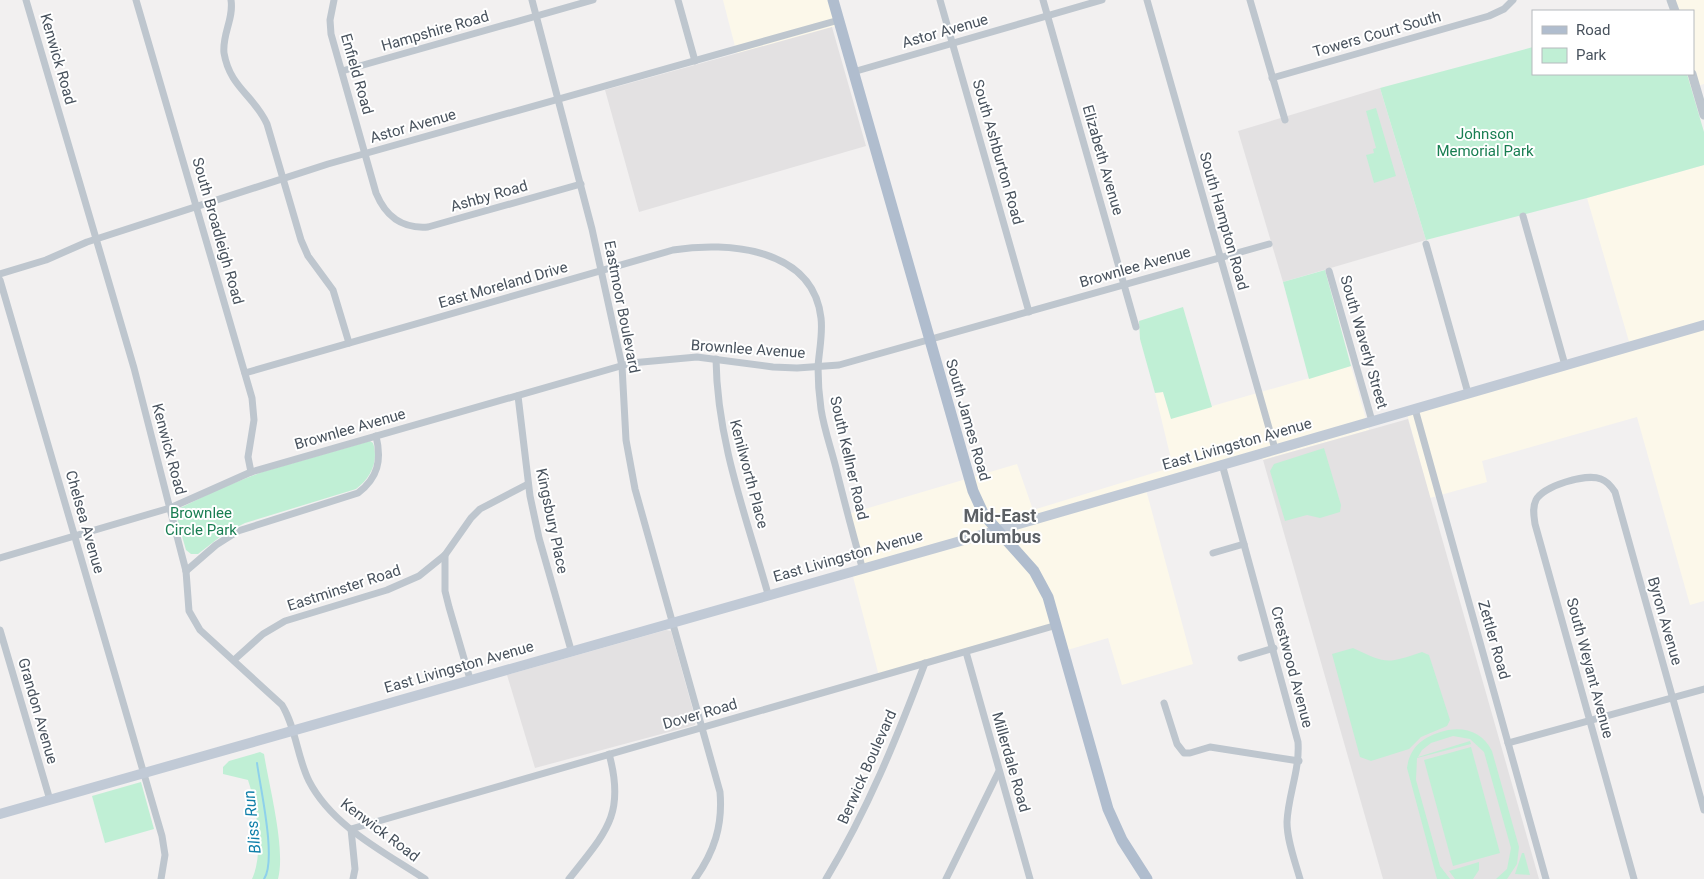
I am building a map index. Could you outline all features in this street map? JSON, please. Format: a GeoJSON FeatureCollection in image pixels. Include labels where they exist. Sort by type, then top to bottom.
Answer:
{"type":"FeatureCollection","features":[{"type":"Feature","properties":{"kind":"main road","name":"South James Road"},"geometry":{"type":"LineString","coordinates":[[833,0],[973,491],[984,515],[1024,556],[1048,597],[1108,809],[1122,840],[1147,879]]}},
{"type":"Feature","properties":{"kind":"main road","name":"East Livingston Avenue"},"geometry":{"type":"LineString","coordinates":[[0,814],[672,621],[999,530],[1704,325]]}},
{"type":"Feature","properties":{"kind":"street","name":"Kenwick Road"},"geometry":{"type":"LineString","coordinates":[[26,0],[134,368],[186,571],[186,598],[194,620],[200,630],[278,700],[285,710],[304,770],[315,790],[334,815],[351,829],[425,879]]}},
{"type":"Feature","properties":{"kind":"street","name":"South Broadleigh Road"},"geometry":{"type":"LineString","coordinates":[[136,0],[252,398],[254,420],[248,457],[251,472]]}},
{"type":"Feature","properties":{"kind":"street"},"geometry":{"type":"LineString","coordinates":[[230,0],[232,13],[224,45],[227,63],[235,84],[263,116],[305,250],[333,290],[349,343]]}},
{"type":"Feature","properties":{"kind":"street","name":"Eastmoor Boulevard"},"geometry":{"type":"LineString","coordinates":[[532,0],[602,271],[622,366],[626,440],[635,489],[720,792],[722,808],[718,837],[695,879]]}},
{"type":"Feature","properties":{"kind":"street","name":"Hampshire Road"},"geometry":{"type":"LineString","coordinates":[[342,71],[593,0]]}},
{"type":"Feature","properties":{"kind":"street"},"geometry":{"type":"LineString","coordinates":[[678,0],[695,61]]}},
{"type":"Feature","properties":{"kind":"street","name":"South Ashburton Road"},"geometry":{"type":"LineString","coordinates":[[940,0],[1029,312]]}},
{"type":"Feature","properties":{"kind":"street","name":"Elizabeth Avenue"},"geometry":{"type":"LineString","coordinates":[[1043,0],[1136,327]]}},
{"type":"Feature","properties":{"kind":"street","name":"Astor Avenue"},"geometry":{"type":"LineString","coordinates":[[854,72],[1102,0]]}},
{"type":"Feature","properties":{"kind":"street","name":"South Hampton Road"},"geometry":{"type":"LineString","coordinates":[[1147,0],[1275,449]]}},
{"type":"Feature","properties":{"kind":"street"},"geometry":{"type":"LineString","coordinates":[[1250,0],[1285,120]]}},
{"type":"Feature","properties":{"kind":"street","name":"Towers Court South"},"geometry":{"type":"LineString","coordinates":[[1272,78],[1489,16],[1504,9],[1513,0]]}},
{"type":"Feature","properties":{"kind":"street","name":"Enfield Road"},"geometry":{"type":"LineString","coordinates":[[333,3],[331,34],[381,204],[391,217],[404,224]]}},
{"type":"Feature","properties":{"kind":"street","name":"Astor Avenue"},"geometry":{"type":"LineString","coordinates":[[0,274],[46,260],[96,239],[283,178],[839,20]]}},
{"type":"Feature","properties":{"kind":"street"},"geometry":{"type":"LineString","coordinates":[[1692,75],[1704,115]]}},
{"type":"Feature","properties":{"kind":"street","name":"Ashby Road"},"geometry":{"type":"LineString","coordinates":[[404,224],[420,228],[437,225],[581,184]]}},
{"type":"Feature","properties":{"kind":"street"},"geometry":{"type":"LineString","coordinates":[[1523,216],[1566,365]]}},
{"type":"Feature","properties":{"kind":"street","name":"Brownlee Avenue"},"geometry":{"type":"LineString","coordinates":[[0,558],[170,508],[251,472],[622,366],[678,357],[716,359],[773,367],[839,365],[930,341],[1269,244]]}},
{"type":"Feature","properties":{"kind":"street"},"geometry":{"type":"LineString","coordinates":[[1426,244],[1468,393]]}},
{"type":"Feature","properties":{"kind":"street","name":"East Moreland Drive"},"geometry":{"type":"LineString","coordinates":[[245,373],[602,271],[694,247],[741,248],[771,256]]}},
{"type":"Feature","properties":{"kind":"street","name":"South Kellner Road"},"geometry":{"type":"LineString","coordinates":[[771,256],[799,274],[816,299],[821,324],[818,367],[822,412],[862,567]]}},
{"type":"Feature","properties":{"kind":"street","name":"South Waverly Street"},"geometry":{"type":"LineString","coordinates":[[1329,271],[1372,421]]}},
{"type":"Feature","properties":{"kind":"street","name":"Chelsea Avenue"},"geometry":{"type":"LineString","coordinates":[[0,280],[164,845],[165,855],[161,879]]}},
{"type":"Feature","properties":{"kind":"street","name":"Kenilworth Place"},"geometry":{"type":"LineString","coordinates":[[716,359],[716,388],[721,426],[768,594]]}},
{"type":"Feature","properties":{"kind":"street","name":"Kingsbury Place"},"geometry":{"type":"LineString","coordinates":[[518,396],[528,484],[539,538],[571,650]]}},
{"type":"Feature","properties":{"kind":"street","name":"Zettler Road"},"geometry":{"type":"LineString","coordinates":[[1415,409],[1546,879]]}},
{"type":"Feature","properties":{"kind":"street"},"geometry":{"type":"LineString","coordinates":[[186,571],[216,545],[245,528],[358,493],[367,486],[378,466],[379,454],[376,436]]}},
{"type":"Feature","properties":{"kind":"street","name":"Crestwood Avenue"},"geometry":{"type":"LineString","coordinates":[[1222,464],[1295,726],[1299,760],[1287,823],[1291,848],[1300,879]]}},
{"type":"Feature","properties":{"kind":"street","name":"Byron Avenue"},"geometry":{"type":"LineString","coordinates":[[1567,483],[1594,477],[1607,482],[1615,492],[1704,810]]}},
{"type":"Feature","properties":{"kind":"street","name":"South Weyant Avenue"},"geometry":{"type":"LineString","coordinates":[[1567,483],[1550,488],[1541,494],[1536,501],[1534,516],[1634,879]]}},
{"type":"Feature","properties":{"kind":"street","name":"Eastminster Road"},"geometry":{"type":"LineString","coordinates":[[234,660],[263,634],[285,621],[404,584],[433,566],[445,555],[471,518],[480,509],[528,484]]}},
{"type":"Feature","properties":{"kind":"street"},"geometry":{"type":"LineString","coordinates":[[1213,553],[1244,544]]}},
{"type":"Feature","properties":{"kind":"street"},"geometry":{"type":"LineString","coordinates":[[445,555],[445,590],[448,607],[470,679]]}},
{"type":"Feature","properties":{"kind":"street","name":"Dover Road"},"geometry":{"type":"LineString","coordinates":[[351,829],[1057,625]]}},
{"type":"Feature","properties":{"kind":"street","name":"Grandon Avenue"},"geometry":{"type":"LineString","coordinates":[[0,630],[50,800]]}},
{"type":"Feature","properties":{"kind":"street"},"geometry":{"type":"LineString","coordinates":[[1241,658],[1274,648]]}},
{"type":"Feature","properties":{"kind":"street","name":"Millerdale Road"},"geometry":{"type":"LineString","coordinates":[[966,652],[1030,879]]}},
{"type":"Feature","properties":{"kind":"street","name":"Berwick Boulevard"},"geometry":{"type":"LineString","coordinates":[[826,879],[845,847],[880,777],[925,663]]}},
{"type":"Feature","properties":{"kind":"street"},"geometry":{"type":"LineString","coordinates":[[1508,743],[1704,689]]}},
{"type":"Feature","properties":{"kind":"street"},"geometry":{"type":"LineString","coordinates":[[1164,703],[1177,744],[1184,753],[1210,747],[1299,760]]}},
{"type":"Feature","properties":{"kind":"street"},"geometry":{"type":"LineString","coordinates":[[569,879],[610,821],[616,792],[616,777],[609,754]]}},
{"type":"Feature","properties":{"kind":"street"},"geometry":{"type":"LineString","coordinates":[[946,879],[999,771]]}},
{"type":"Feature","properties":{"kind":"street"},"geometry":{"type":"LineString","coordinates":[[351,829],[355,869],[353,879]]}},
{"type":"Feature","properties":{"kind":"shaded area"},"geometry":{"type":"Polygon","coordinates":[[[723,0],[833,0],[840,25],[737,54],[723,0]]]}},
{"type":"Feature","properties":{"kind":"shaded area"},"geometry":{"type":"Polygon","coordinates":[[[1670,0],[1704,0],[1704,84],[1691,88],[1687,75],[1694,75],[1694,10],[1674,10],[1670,0]]]}},
{"type":"Feature","properties":{"kind":"shaded area"},"geometry":{"type":"Polygon","coordinates":[[[832,27],[866,146],[639,212],[605,90],[832,27]]]}},
{"type":"Feature","properties":{"kind":"shaded area"},"geometry":{"type":"Polygon","coordinates":[[[1380,88],[1426,240],[1283,282],[1238,131],[1380,88]]]}},
{"type":"Feature","properties":{"kind":"shaded area"},"geometry":{"type":"Polygon","coordinates":[[[1704,165],[1704,601],[1690,605],[1637,417],[1482,461],[1487,482],[1430,498],[1406,410],[1630,345],[1587,198],[1704,165]]]}},
{"type":"Feature","properties":{"kind":"shaded area"},"geometry":{"type":"Polygon","coordinates":[[[1351,366],[1369,430],[1263,460],[1260,453],[1145,486],[1193,664],[1122,685],[1108,638],[1064,651],[1056,624],[879,676],[851,569],[861,566],[848,514],[1017,464],[1033,510],[1173,467],[1155,393],[1163,392],[1171,418],[1351,366]]]}},
{"type":"Feature","properties":{"kind":"shaded area"},"geometry":{"type":"Polygon","coordinates":[[[1408,419],[1539,879],[1383,879],[1263,460],[1408,419]]]}},
{"type":"Feature","properties":{"kind":"shaded area"},"geometry":{"type":"Polygon","coordinates":[[[666,630],[671,631],[696,721],[695,725],[535,768],[507,675],[666,630]]]}},
{"type":"Feature","properties":{"kind":"green space","name":"Johnson Memorial Park"},"geometry":{"type":"Polygon","coordinates":[[[1532,47],[1532,75],[1687,75],[1704,132],[1704,165],[1426,240],[1380,88],[1532,47]]]}},
{"type":"Feature","properties":{"kind":"green space"},"geometry":{"type":"Polygon","coordinates":[[[1376,108],[1396,176],[1374,183],[1366,155],[1374,153],[1373,149],[1376,148],[1366,111],[1376,108]]]}},
{"type":"Feature","properties":{"kind":"green space"},"geometry":{"type":"Polygon","coordinates":[[[1325,270],[1351,366],[1309,379],[1283,282],[1325,270]]]}},
{"type":"Feature","properties":{"kind":"green space"},"geometry":{"type":"Polygon","coordinates":[[[1183,307],[1212,407],[1171,419],[1163,392],[1155,393],[1140,339],[1139,321],[1183,307]]]}},
{"type":"Feature","properties":{"kind":"green space","name":"Brownlee Circle Park"},"geometry":{"type":"Polygon","coordinates":[[[370,441],[373,443],[375,450],[374,463],[366,480],[356,489],[245,523],[225,533],[198,554],[191,554],[186,550],[176,515],[178,509],[219,489],[262,472],[370,441]]]}},
{"type":"Feature","properties":{"kind":"green space"},"geometry":{"type":"Polygon","coordinates":[[[1324,448],[1341,505],[1340,512],[1320,518],[1307,515],[1285,521],[1270,471],[1274,464],[1324,448]]]}},
{"type":"Feature","properties":{"kind":"green space"},"geometry":{"type":"Polygon","coordinates":[[[1353,648],[1387,661],[1401,659],[1422,652],[1429,655],[1450,720],[1447,726],[1421,737],[1409,749],[1371,761],[1360,757],[1332,654],[1353,648]]]}},
{"type":"Feature","properties":{"kind":"green space"},"geometry":{"type":"Polygon","coordinates":[[[1462,729],[1474,733],[1484,740],[1492,751],[1519,847],[1517,864],[1507,879],[1496,879],[1507,869],[1511,848],[1484,752],[1470,739],[1453,736],[1431,743],[1422,750],[1418,757],[1470,741],[1471,744],[1417,758],[1416,780],[1440,866],[1450,879],[1437,879],[1407,768],[1415,747],[1420,742],[1448,730],[1462,729]]]}},
{"type":"Feature","properties":{"kind":"green space"},"geometry":{"type":"Polygon","coordinates":[[[1471,747],[1500,853],[1453,866],[1424,760],[1471,747]]]}},
{"type":"Feature","properties":{"kind":"green space"},"geometry":{"type":"Polygon","coordinates":[[[260,752],[264,754],[276,817],[280,851],[278,879],[252,879],[258,856],[258,830],[248,780],[223,774],[223,767],[229,761],[260,752]]]}},
{"type":"Feature","properties":{"kind":"green space"},"geometry":{"type":"Polygon","coordinates":[[[141,782],[154,829],[105,843],[92,796],[141,782]]]}},
{"type":"Feature","properties":{"kind":"green space"},"geometry":{"type":"Polygon","coordinates":[[[1522,853],[1524,853],[1530,875],[1515,874],[1522,853]]]}},
{"type":"Feature","properties":{"kind":"green space"},"geometry":{"type":"Polygon","coordinates":[[[1479,862],[1479,870],[1473,879],[1455,879],[1449,871],[1479,862]]]}},
{"type":"Feature","properties":{"kind":"waterway","name":"Bliss Run"},"geometry":{"type":"LineString","coordinates":[[257,763],[264,805],[269,856],[268,870],[264,879]]}},
{"type":"Feature","properties":{"kind":"district","name":"Mid-East Columbus"},"geometry":{"type":"Point","coordinates":[1000,525]}}]}
